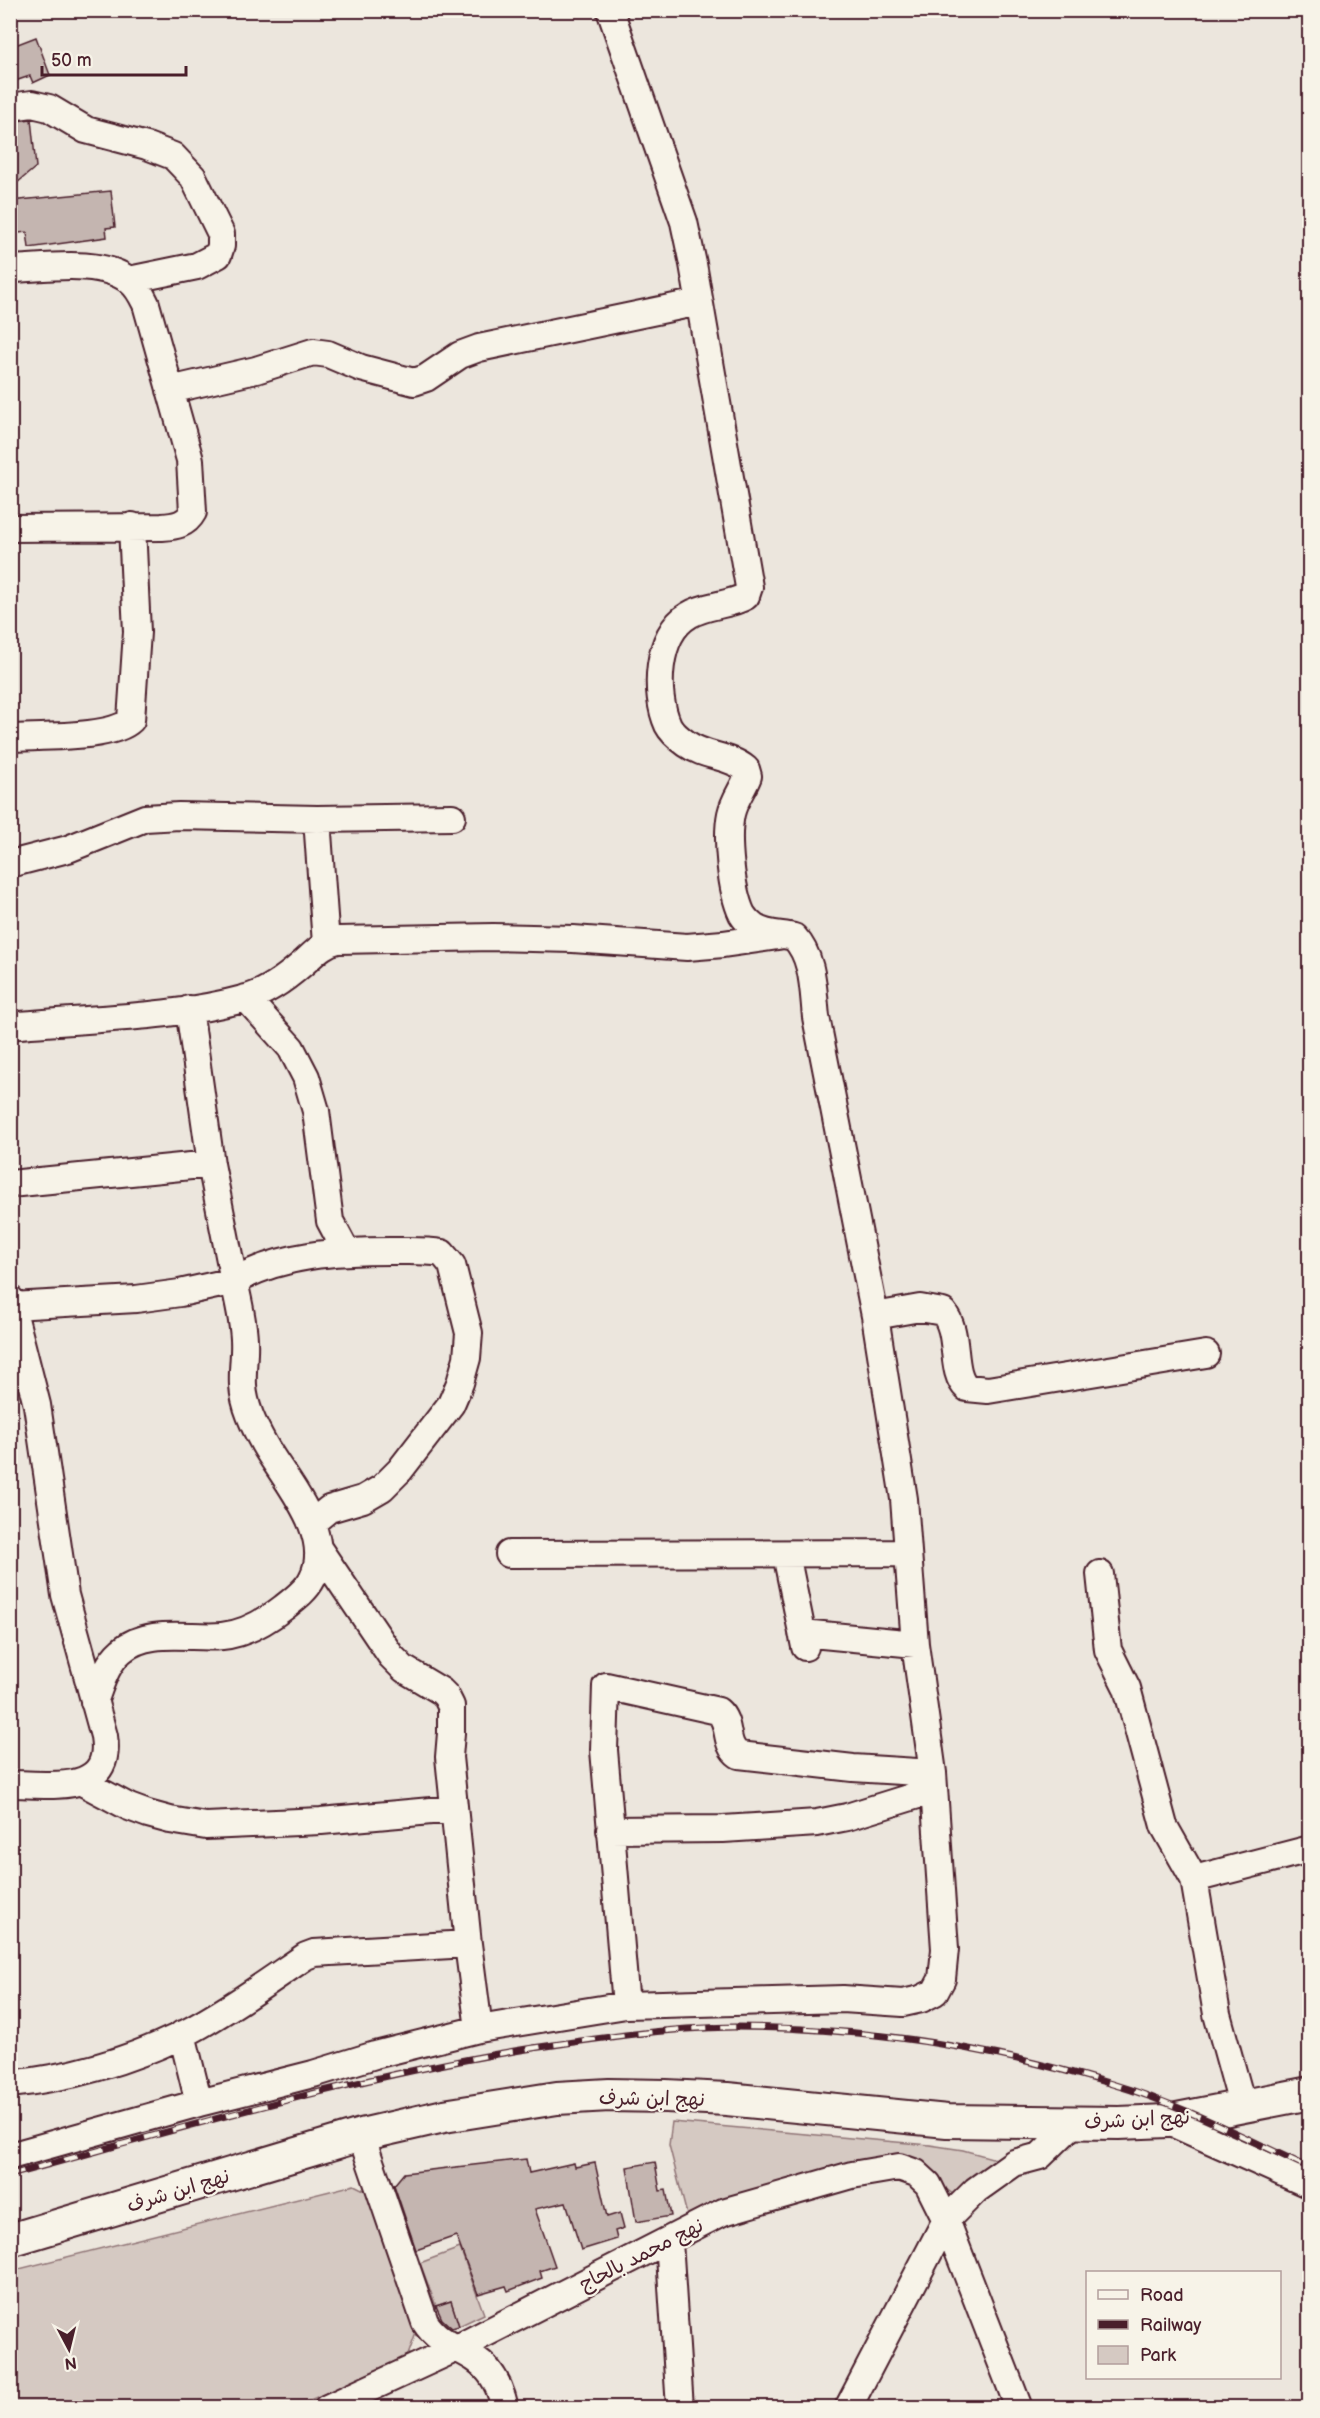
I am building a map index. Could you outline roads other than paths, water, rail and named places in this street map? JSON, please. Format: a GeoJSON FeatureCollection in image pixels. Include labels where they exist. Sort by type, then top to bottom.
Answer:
{"type":"FeatureCollection","features":[{"type":"Feature","properties":{"kind":"main road","name":"نهج ابن شرف"},"geometry":{"type":"LineString","coordinates":[[10,2240],[361,2135],[497,2106],[609,2095],[727,2100],[947,2121],[1074,2123],[1167,2121],[1243,2108],[1310,2093]]}},
{"type":"Feature","properties":{"kind":"street"},"geometry":{"type":"LineString","coordinates":[[10,2156],[375,2055],[479,2029],[626,2005],[843,1999],[903,2003],[921,1999],[935,1992],[942,1979],[945,1949],[934,1782],[915,1644],[904,1499],[875,1316],[816,1017],[810,969],[794,938],[757,929],[745,919],[736,896],[729,839],[730,818],[734,803],[748,776],[746,769],[732,761],[697,751],[675,734],[666,720],[660,686],[660,667],[665,646],[685,618],[704,608],[742,598],[748,591],[684,222],[610,10]]}},
{"type":"Feature","properties":{"kind":"street"},"geometry":{"type":"LineString","coordinates":[[10,107],[32,104],[49,108],[86,130],[147,146],[173,156],[193,177],[221,234],[218,255],[197,266],[129,280]]}},
{"type":"Feature","properties":{"kind":"street"},"geometry":{"type":"LineString","coordinates":[[10,270],[92,267],[129,280],[139,290],[147,304],[190,459],[193,512],[189,520],[173,526],[10,528]]}},
{"type":"Feature","properties":{"kind":"street"},"geometry":{"type":"LineString","coordinates":[[170,390],[256,370],[313,352],[327,354],[360,368],[414,382],[426,378],[460,355],[479,348],[699,302]]}},
{"type":"Feature","properties":{"kind":"street"},"geometry":{"type":"LineString","coordinates":[[10,738],[99,732],[122,727],[131,720],[137,632],[132,526]]}},
{"type":"Feature","properties":{"kind":"street"},"geometry":{"type":"LineString","coordinates":[[10,864],[68,849],[145,818],[179,816],[317,819],[452,817]]}},
{"type":"Feature","properties":{"kind":"street"},"geometry":{"type":"LineString","coordinates":[[317,819],[326,944]]}},
{"type":"Feature","properties":{"kind":"street"},"geometry":{"type":"LineString","coordinates":[[10,1026],[189,1008],[246,998],[282,980],[326,944],[338,940],[493,937],[573,939],[687,947],[779,936]]}},
{"type":"Feature","properties":{"kind":"street"},"geometry":{"type":"LineString","coordinates":[[246,998],[291,1048],[306,1077],[316,1111],[330,1221],[346,1251]]}},
{"type":"Feature","properties":{"kind":"street"},"geometry":{"type":"LineString","coordinates":[[94,1702],[109,1663],[122,1649],[136,1641],[170,1636],[222,1636],[240,1633],[261,1624],[296,1598],[312,1580],[316,1568],[318,1548],[312,1523],[264,1444],[248,1410],[243,1385],[242,1315],[211,1164],[189,1008]]}},
{"type":"Feature","properties":{"kind":"street"},"geometry":{"type":"LineString","coordinates":[[10,1184],[211,1164]]}},
{"type":"Feature","properties":{"kind":"street"},"geometry":{"type":"LineString","coordinates":[[82,1782],[96,1773],[107,1753],[65,1595],[37,1405],[11,1303],[147,1297],[180,1293],[234,1281],[268,1266],[301,1257],[346,1251],[442,1253],[452,1265],[456,1275],[466,1315],[469,1347],[452,1404],[400,1470],[375,1494],[329,1509],[312,1523]]}},
{"type":"Feature","properties":{"kind":"street"},"geometry":{"type":"LineString","coordinates":[[875,1316],[920,1308],[943,1312],[952,1327],[960,1379],[967,1388],[974,1390],[988,1390],[1206,1354]]}},
{"type":"Feature","properties":{"kind":"street"},"geometry":{"type":"LineString","coordinates":[[318,1548],[391,1656],[404,1669],[441,1691],[449,1700],[452,1720],[449,1757],[453,1809],[479,2029]]}},
{"type":"Feature","properties":{"kind":"street"},"geometry":{"type":"LineString","coordinates":[[509,1554],[908,1553]]}},
{"type":"Feature","properties":{"kind":"street"},"geometry":{"type":"LineString","coordinates":[[786,1554],[803,1640],[915,1644]]}},
{"type":"Feature","properties":{"kind":"street"},"geometry":{"type":"LineString","coordinates":[[1100,1574],[1108,1650],[1127,1688],[1164,1826],[1194,1879],[1217,2014],[1243,2108]]}},
{"type":"Feature","properties":{"kind":"street"},"geometry":{"type":"LineString","coordinates":[[626,2005],[604,1750],[606,1686],[718,1711],[724,1718],[730,1746],[739,1755],[853,1768],[934,1782]]}},
{"type":"Feature","properties":{"kind":"street"},"geometry":{"type":"LineString","coordinates":[[10,1784],[82,1782],[129,1807],[148,1814],[206,1826],[321,1821],[453,1809]]}},
{"type":"Feature","properties":{"kind":"street"},"geometry":{"type":"LineString","coordinates":[[610,1830],[723,1829],[817,1823],[847,1817],[934,1782]]}},
{"type":"Feature","properties":{"kind":"street"},"geometry":{"type":"LineString","coordinates":[[1194,1879],[1310,1849]]}},
{"type":"Feature","properties":{"kind":"street"},"geometry":{"type":"LineString","coordinates":[[10,2084],[80,2072],[120,2060],[182,2034],[314,1953],[468,1944]]}},
{"type":"Feature","properties":{"kind":"street"},"geometry":{"type":"LineString","coordinates":[[182,2034],[200,2103]]}},
{"type":"Feature","properties":{"kind":"street"},"geometry":{"type":"LineString","coordinates":[[1167,2121],[1310,2185]]}},
{"type":"Feature","properties":{"kind":"street"},"geometry":{"type":"LineString","coordinates":[[848,2408],[946,2220],[976,2190],[1014,2163],[1040,2156],[1074,2123]]}},
{"type":"Feature","properties":{"kind":"street"},"geometry":{"type":"LineString","coordinates":[[361,2135],[425,2322],[431,2332],[455,2349],[479,2361],[497,2383],[505,2408]]}},
{"type":"Feature","properties":{"kind":"street","name":"نهج محمد بالحاج"},"geometry":{"type":"LineString","coordinates":[[327,2408],[455,2349],[723,2212],[852,2175],[899,2167],[916,2173],[928,2184],[946,2220],[1019,2408]]}},
{"type":"Feature","properties":{"kind":"street"},"geometry":{"type":"LineString","coordinates":[[669,2241],[680,2408]]}},
{"type":"Feature","properties":{"kind":"railway"},"geometry":{"type":"LineString","coordinates":[[10,2175],[270,2104],[401,2073],[533,2048],[633,2034],[734,2027],[877,2035],[1019,2059],[1112,2084],[1162,2101],[1310,2168]]}}]}
